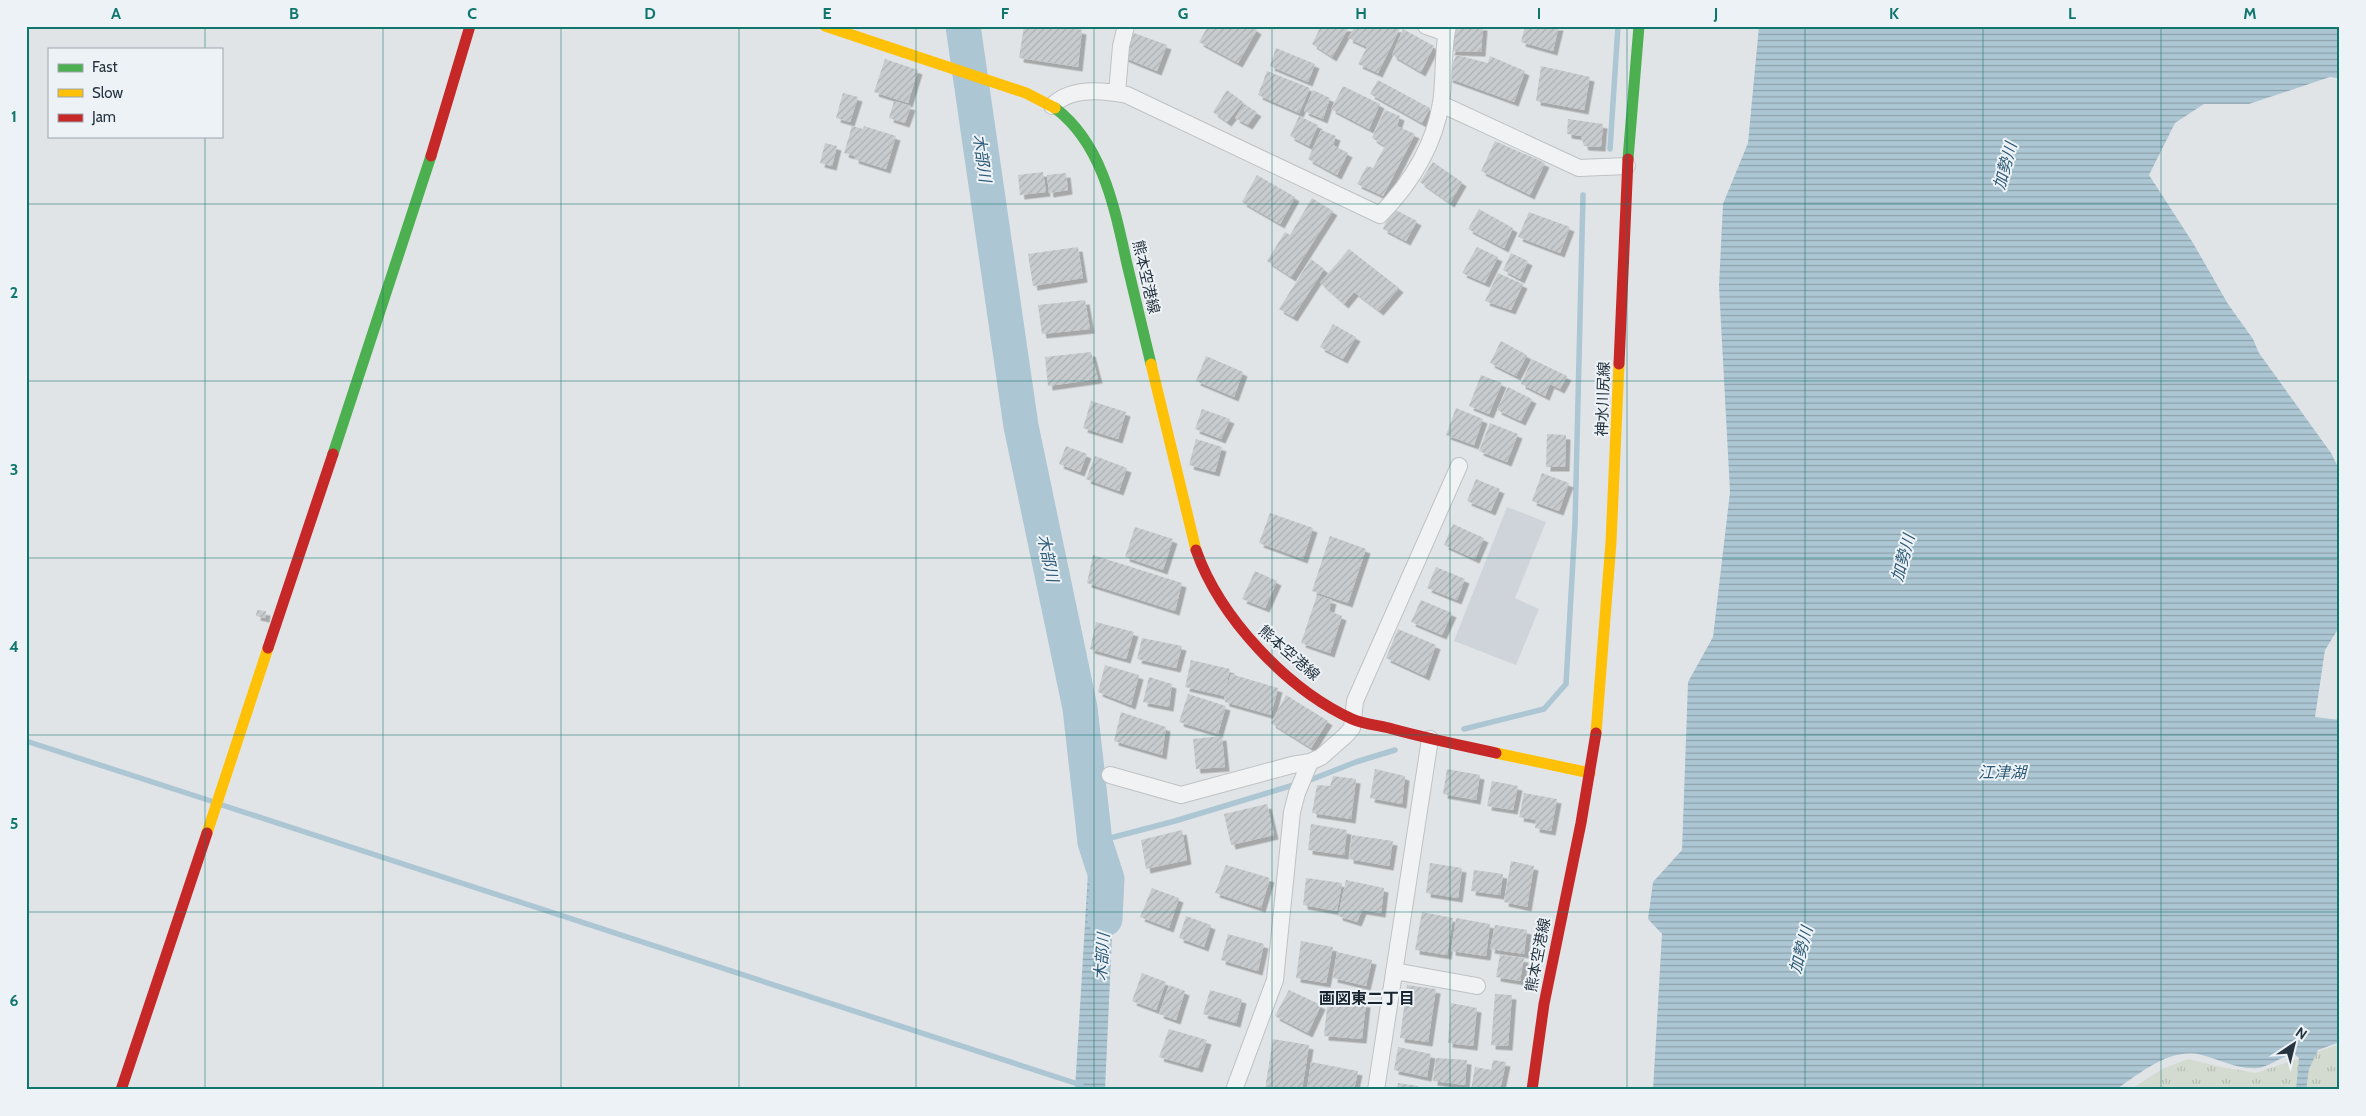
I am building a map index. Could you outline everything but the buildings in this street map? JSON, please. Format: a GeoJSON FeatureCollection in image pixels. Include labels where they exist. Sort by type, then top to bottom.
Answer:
{"type":"FeatureCollection","features":[{"type":"Feature","properties":{"kind":"main road"},"geometry":{"type":"LineString","coordinates":[[122,1090],[422,184],[470,26]]}},
{"type":"Feature","properties":{"kind":"main road","name":"熊本空港線"},"geometry":{"type":"LineString","coordinates":[[825,26],[1026,93],[1052,106],[1083,137],[1095,158],[1112,199],[1196,552],[1211,583],[1248,638],[1268,658],[1316,696],[1353,719],[1430,740],[1590,773],[1544,1004],[1532,1090]]}},
{"type":"Feature","properties":{"kind":"main road","name":"神水川尻線"},"geometry":{"type":"LineString","coordinates":[[1590,773],[1598,714],[1613,532],[1627,166],[1639,26]]}},
{"type":"Feature","properties":{"kind":"street"},"geometry":{"type":"LineString","coordinates":[[1118,93],[1121,46],[1126,26]]}},
{"type":"Feature","properties":{"kind":"street"},"geometry":{"type":"LineString","coordinates":[[1052,106],[1065,95],[1084,92],[1127,95],[1380,215],[1402,192],[1420,163],[1431,140],[1441,104],[1447,30],[1426,26]]}},
{"type":"Feature","properties":{"kind":"street"},"geometry":{"type":"LineString","coordinates":[[1441,104],[1579,168],[1627,166]]}},
{"type":"Feature","properties":{"kind":"street"},"geometry":{"type":"LineString","coordinates":[[1234,1090],[1275,980],[1292,812],[1297,793],[1309,766],[1352,728],[1355,702],[1459,466]]}},
{"type":"Feature","properties":{"kind":"street"},"geometry":{"type":"LineString","coordinates":[[1376,1090],[1430,740]]}},
{"type":"Feature","properties":{"kind":"street"},"geometry":{"type":"LineString","coordinates":[[1110,775],[1181,795],[1292,765],[1309,766]]}},
{"type":"Feature","properties":{"kind":"street"},"geometry":{"type":"LineString","coordinates":[[1394,971],[1477,986]]}},
{"type":"Feature","properties":{"kind":"shaded area"},"geometry":{"type":"Polygon","coordinates":[[[1507,507],[1546,522],[1515,598],[1539,609],[1516,665],[1454,641],[1507,507]]]}},
{"type":"Feature","properties":{"kind":"green space"},"geometry":{"type":"Polygon","coordinates":[[[2340,1044],[2340,1090],[2130,1090],[2162,1069],[2188,1059],[2256,1073],[2340,1044]]]}},
{"type":"Feature","properties":{"kind":"water","name":"江津湖"},"geometry":{"type":"Polygon","coordinates":[[[1759,26],[2340,26],[2340,78],[2330,77],[2249,104],[2204,104],[2175,123],[2149,175],[2193,243],[2228,304],[2253,339],[2259,353],[2331,453],[2340,471],[2340,626],[2325,650],[2315,717],[2340,720],[2340,1042],[2318,1050],[2309,1069],[2306,1090],[2296,1090],[2299,1058],[2294,1054],[2263,1067],[2251,1068],[2237,1066],[2202,1055],[2190,1054],[2178,1055],[2156,1063],[2115,1090],[1653,1090],[1662,934],[1648,919],[1653,882],[1682,850],[1688,682],[1713,637],[1730,492],[1719,286],[1723,204],[1748,143],[1759,26]]]}},
{"type":"Feature","properties":{"kind":"water"},"geometry":{"type":"Polygon","coordinates":[[[1115,869],[1105,1090],[1075,1090],[1088,873],[1115,869]]]}},
{"type":"Feature","properties":{"kind":"waterway","name":"木部川"},"geometry":{"type":"LineString","coordinates":[[963,26],[1021,426],[1080,708],[1095,842],[1107,879],[1105,919]]}},
{"type":"Feature","properties":{"kind":"waterway"},"geometry":{"type":"LineString","coordinates":[[1610,149],[1618,26]]}},
{"type":"Feature","properties":{"kind":"waterway"},"geometry":{"type":"LineString","coordinates":[[1464,729],[1544,709],[1566,684],[1575,524],[1583,195]]}},
{"type":"Feature","properties":{"kind":"waterway"},"geometry":{"type":"LineString","coordinates":[[26,741],[211,801]]}},
{"type":"Feature","properties":{"kind":"waterway"},"geometry":{"type":"LineString","coordinates":[[1305,782],[1356,762],[1395,750]]}},
{"type":"Feature","properties":{"kind":"waterway"},"geometry":{"type":"LineString","coordinates":[[1095,842],[1175,821],[1297,784]]}},
{"type":"Feature","properties":{"kind":"waterway"},"geometry":{"type":"LineString","coordinates":[[222,805],[1081,1085]]}},
{"type":"Feature","properties":{"kind":"traffic: fast"},"geometry":{"type":"LineString","coordinates":[[1628,159],[1639,26]]}},
{"type":"Feature","properties":{"kind":"traffic: fast"},"geometry":{"type":"LineString","coordinates":[[1055,108],[1085,140],[1096,159],[1112,200],[1151,364]]}},
{"type":"Feature","properties":{"kind":"traffic: fast"},"geometry":{"type":"LineString","coordinates":[[333,454],[431,156]]}},
{"type":"Feature","properties":{"kind":"traffic: slow"},"geometry":{"type":"LineString","coordinates":[[825,26],[1026,93],[1055,108]]}},
{"type":"Feature","properties":{"kind":"traffic: slow"},"geometry":{"type":"LineString","coordinates":[[1151,364],[1196,550]]}},
{"type":"Feature","properties":{"kind":"traffic: slow"},"geometry":{"type":"LineString","coordinates":[[1596,733],[1611,542],[1619,364]]}},
{"type":"Feature","properties":{"kind":"traffic: slow"},"geometry":{"type":"LineString","coordinates":[[207,833],[268,648]]}},
{"type":"Feature","properties":{"kind":"traffic: slow"},"geometry":{"type":"LineString","coordinates":[[1496,753],[1590,773]]}},
{"type":"Feature","properties":{"kind":"traffic: jam"},"geometry":{"type":"LineString","coordinates":[[431,156],[470,26]]}},
{"type":"Feature","properties":{"kind":"traffic: jam"},"geometry":{"type":"LineString","coordinates":[[1619,364],[1628,159]]}},
{"type":"Feature","properties":{"kind":"traffic: jam"},"geometry":{"type":"LineString","coordinates":[[268,648],[333,454]]}},
{"type":"Feature","properties":{"kind":"traffic: jam"},"geometry":{"type":"LineString","coordinates":[[1196,550],[1207,576],[1221,601],[1239,625],[1259,649],[1304,690],[1328,706],[1361,722],[1496,753]]}},
{"type":"Feature","properties":{"kind":"traffic: jam"},"geometry":{"type":"LineString","coordinates":[[1532,1090],[1544,1004],[1581,823],[1596,733]]}},
{"type":"Feature","properties":{"kind":"traffic: jam"},"geometry":{"type":"LineString","coordinates":[[121,1090],[207,833]]}},
{"type":"Feature","properties":{"kind":"district","name":"画図東二丁目"},"geometry":{"type":"Point","coordinates":[1367,998]}},
{"type":"Feature","properties":{"kind":"water label","name":"加勢川"},"geometry":{"type":"Point","coordinates":[2005,166]}},
{"type":"Feature","properties":{"kind":"water label","name":"加勢川"},"geometry":{"type":"Point","coordinates":[1903,558]}},
{"type":"Feature","properties":{"kind":"water label","name":"加勢川"},"geometry":{"type":"Point","coordinates":[1801,950]}}]}
